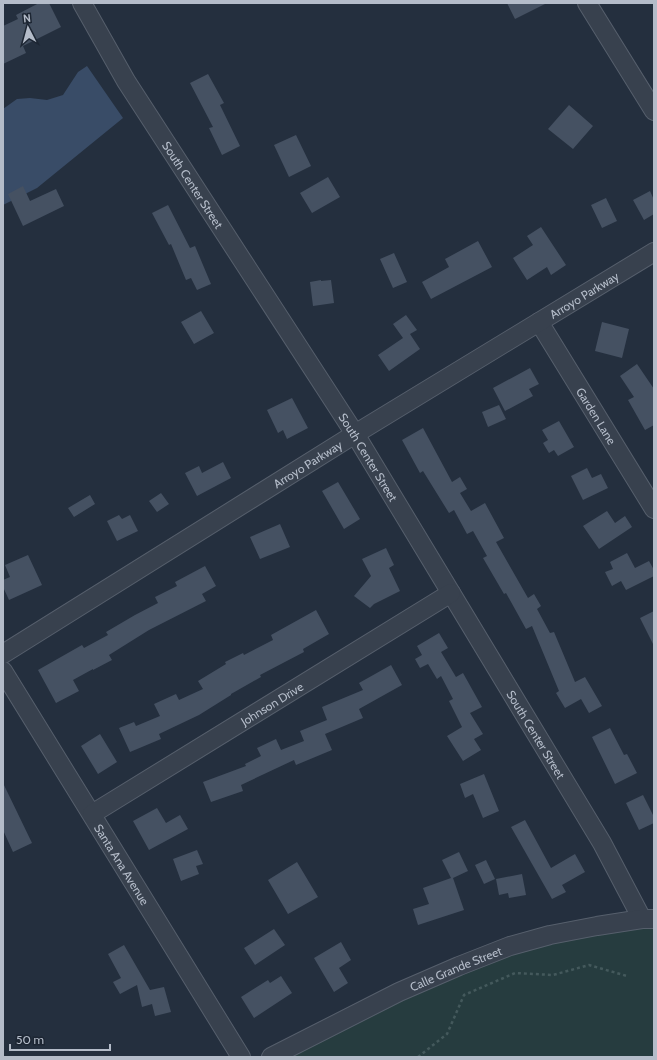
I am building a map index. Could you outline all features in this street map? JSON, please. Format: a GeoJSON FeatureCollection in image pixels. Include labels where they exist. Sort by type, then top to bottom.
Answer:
{"type":"FeatureCollection","features":[{"type":"Feature","properties":{"kind":"street","name":"South Center Street"},"geometry":{"type":"LineString","coordinates":[[82,3],[126,81],[355,434],[648,919]]}},
{"type":"Feature","properties":{"kind":"street"},"geometry":{"type":"LineString","coordinates":[[587,3],[654,111]]}},
{"type":"Feature","properties":{"kind":"street","name":"Arroyo Parkway"},"geometry":{"type":"LineString","coordinates":[[3,654],[355,434],[654,252]]}},
{"type":"Feature","properties":{"kind":"street","name":"Garden Lane"},"geometry":{"type":"LineString","coordinates":[[539,322],[654,509]]}},
{"type":"Feature","properties":{"kind":"street","name":"Johnson Drive"},"geometry":{"type":"LineString","coordinates":[[92,814],[451,592]]}},
{"type":"Feature","properties":{"kind":"street","name":"Santa Ana Avenue"},"geometry":{"type":"LineString","coordinates":[[3,671],[241,1057]]}},
{"type":"Feature","properties":{"kind":"street","name":"Calle Grande Street"},"geometry":{"type":"LineString","coordinates":[[271,1057],[399,992],[510,946],[550,935],[597,926],[648,919]]}},
{"type":"Feature","properties":{"kind":"path"},"geometry":{"type":"LineString","coordinates":[[418,1057],[447,1034],[464,995],[515,973],[553,975],[588,965],[627,976]]}},
{"type":"Feature","properties":{"kind":"green space"},"geometry":{"type":"Polygon","coordinates":[[[654,919],[654,1057],[270,1057],[510,946],[654,919]]]}},
{"type":"Feature","properties":{"kind":"water"},"geometry":{"type":"Polygon","coordinates":[[[87,66],[123,118],[37,188],[3,205],[3,109],[17,99],[30,98],[47,100],[63,95],[78,72],[87,66]]]}},
{"type":"Feature","properties":{"kind":"building"},"geometry":{"type":"Polygon","coordinates":[[[39,3],[49,3],[61,27],[23,46],[26,53],[3,64],[3,26],[18,19],[16,15],[39,3]]]}},
{"type":"Feature","properties":{"kind":"building"},"geometry":{"type":"Polygon","coordinates":[[[507,3],[547,3],[515,19],[507,3]]]}},
{"type":"Feature","properties":{"kind":"building"},"geometry":{"type":"Polygon","coordinates":[[[208,74],[224,103],[220,105],[240,146],[222,155],[209,128],[213,127],[190,83],[208,74]]]}},
{"type":"Feature","properties":{"kind":"building"},"geometry":{"type":"Polygon","coordinates":[[[569,105],[593,126],[573,149],[548,129],[569,105]]]}},
{"type":"Feature","properties":{"kind":"building"},"geometry":{"type":"Polygon","coordinates":[[[296,135],[311,166],[289,177],[274,145],[296,135]]]}},
{"type":"Feature","properties":{"kind":"building"},"geometry":{"type":"Polygon","coordinates":[[[328,177],[340,197],[312,213],[300,193],[328,177]]]}},
{"type":"Feature","properties":{"kind":"building"},"geometry":{"type":"Polygon","coordinates":[[[23,186],[30,201],[56,189],[64,206],[23,226],[8,194],[23,186]]]}},
{"type":"Feature","properties":{"kind":"building"},"geometry":{"type":"Polygon","coordinates":[[[650,191],[654,200],[654,214],[644,220],[633,200],[650,191]]]}},
{"type":"Feature","properties":{"kind":"building"},"geometry":{"type":"Polygon","coordinates":[[[606,198],[617,221],[602,228],[591,205],[606,198]]]}},
{"type":"Feature","properties":{"kind":"building"},"geometry":{"type":"Polygon","coordinates":[[[168,205],[190,248],[195,246],[211,284],[197,290],[191,278],[186,280],[171,244],[169,245],[152,213],[168,205]]]}},
{"type":"Feature","properties":{"kind":"building"},"geometry":{"type":"Polygon","coordinates":[[[541,227],[566,265],[551,275],[547,267],[527,280],[513,258],[533,245],[527,236],[541,227]]]}},
{"type":"Feature","properties":{"kind":"building"},"geometry":{"type":"Polygon","coordinates":[[[478,241],[492,267],[431,299],[422,282],[449,267],[445,259],[478,241]]]}},
{"type":"Feature","properties":{"kind":"building"},"geometry":{"type":"Polygon","coordinates":[[[394,253],[407,282],[393,288],[380,259],[394,253]]]}},
{"type":"Feature","properties":{"kind":"building"},"geometry":{"type":"Polygon","coordinates":[[[331,280],[334,303],[313,306],[310,282],[331,280]]]}},
{"type":"Feature","properties":{"kind":"building"},"geometry":{"type":"Polygon","coordinates":[[[201,311],[214,333],[194,344],[181,322],[201,311]]]}},
{"type":"Feature","properties":{"kind":"building"},"geometry":{"type":"Polygon","coordinates":[[[406,315],[417,330],[410,334],[420,349],[389,371],[378,355],[403,338],[393,324],[406,315]]]}},
{"type":"Feature","properties":{"kind":"building"},"geometry":{"type":"Polygon","coordinates":[[[602,322],[629,329],[622,358],[595,351],[602,322]]]}},
{"type":"Feature","properties":{"kind":"building"},"geometry":{"type":"Polygon","coordinates":[[[637,364],[654,389],[654,425],[645,430],[628,400],[634,397],[620,376],[637,364]]]}},
{"type":"Feature","properties":{"kind":"building"},"geometry":{"type":"Polygon","coordinates":[[[530,368],[539,384],[529,389],[533,396],[505,411],[493,388],[530,368]]]}},
{"type":"Feature","properties":{"kind":"building"},"geometry":{"type":"Polygon","coordinates":[[[292,398],[308,428],[287,439],[283,430],[278,433],[267,410],[292,398]]]}},
{"type":"Feature","properties":{"kind":"building"},"geometry":{"type":"Polygon","coordinates":[[[499,405],[506,419],[488,427],[482,412],[499,405]]]}},
{"type":"Feature","properties":{"kind":"building"},"geometry":{"type":"Polygon","coordinates":[[[559,421],[574,447],[558,456],[554,450],[549,453],[543,443],[548,440],[542,430],[559,421]]]}},
{"type":"Feature","properties":{"kind":"building"},"geometry":{"type":"Polygon","coordinates":[[[423,428],[452,482],[460,477],[467,489],[460,493],[471,511],[485,503],[504,538],[496,542],[528,598],[534,594],[541,606],[537,609],[550,633],[554,632],[575,682],[585,677],[602,706],[589,713],[581,699],[565,708],[556,693],[559,691],[532,626],[526,629],[506,593],[504,594],[483,558],[487,556],[473,531],[467,534],[454,510],[449,513],[423,471],[420,473],[402,440],[423,428]]]}},
{"type":"Feature","properties":{"kind":"building"},"geometry":{"type":"Polygon","coordinates":[[[223,462],[231,478],[197,496],[185,473],[199,466],[202,473],[223,462]]]}},
{"type":"Feature","properties":{"kind":"building"},"geometry":{"type":"Polygon","coordinates":[[[587,468],[592,478],[601,474],[608,488],[583,500],[571,476],[587,468]]]}},
{"type":"Feature","properties":{"kind":"building"},"geometry":{"type":"Polygon","coordinates":[[[338,482],[360,519],[344,529],[322,491],[338,482]]]}},
{"type":"Feature","properties":{"kind":"building"},"geometry":{"type":"Polygon","coordinates":[[[161,493],[169,504],[157,512],[149,501],[161,493]]]}},
{"type":"Feature","properties":{"kind":"building"},"geometry":{"type":"Polygon","coordinates":[[[90,495],[95,504],[74,517],[68,508],[90,495]]]}},
{"type":"Feature","properties":{"kind":"building"},"geometry":{"type":"Polygon","coordinates":[[[607,511],[615,523],[625,516],[632,527],[599,549],[583,526],[607,511]]]}},
{"type":"Feature","properties":{"kind":"building"},"geometry":{"type":"Polygon","coordinates":[[[119,515],[122,519],[130,515],[138,531],[117,541],[107,521],[119,515]]]}},
{"type":"Feature","properties":{"kind":"building"},"geometry":{"type":"Polygon","coordinates":[[[280,524],[290,547],[260,559],[250,537],[280,524]]]}},
{"type":"Feature","properties":{"kind":"building"},"geometry":{"type":"Polygon","coordinates":[[[386,548],[394,565],[389,568],[400,591],[374,604],[370,608],[354,596],[371,576],[362,559],[386,548]]]}},
{"type":"Feature","properties":{"kind":"building"},"geometry":{"type":"Polygon","coordinates":[[[627,553],[635,568],[649,561],[654,570],[654,576],[626,590],[621,581],[612,586],[605,572],[613,569],[610,562],[627,553]]]}},
{"type":"Feature","properties":{"kind":"building"},"geometry":{"type":"Polygon","coordinates":[[[28,555],[42,585],[9,600],[3,587],[3,580],[10,577],[5,565],[28,555]]]}},
{"type":"Feature","properties":{"kind":"building"},"geometry":{"type":"Polygon","coordinates":[[[205,566],[216,586],[202,594],[206,601],[149,630],[109,655],[112,660],[73,680],[79,691],[56,703],[38,670],[82,645],[84,648],[108,635],[106,632],[158,603],[155,597],[177,586],[175,582],[205,566]]]}},
{"type":"Feature","properties":{"kind":"building"},"geometry":{"type":"Polygon","coordinates":[[[316,610],[329,634],[303,649],[304,652],[260,675],[261,677],[199,715],[159,734],[161,739],[130,752],[119,728],[134,722],[136,726],[160,716],[154,704],[176,694],[179,700],[203,689],[198,681],[226,664],[225,662],[243,653],[244,655],[273,640],[271,635],[316,610]]]}},
{"type":"Feature","properties":{"kind":"building"},"geometry":{"type":"Polygon","coordinates":[[[654,611],[654,646],[640,618],[654,611]]]}},
{"type":"Feature","properties":{"kind":"building"},"geometry":{"type":"Polygon","coordinates":[[[439,633],[448,648],[441,652],[456,677],[463,673],[482,707],[470,713],[483,734],[474,739],[481,750],[463,761],[447,736],[462,727],[449,701],[453,699],[441,676],[437,679],[428,664],[420,668],[415,659],[422,655],[417,646],[439,633]]]}},
{"type":"Feature","properties":{"kind":"building"},"geometry":{"type":"Polygon","coordinates":[[[391,665],[402,685],[359,709],[363,718],[325,734],[332,750],[296,765],[294,760],[241,785],[243,791],[211,802],[203,782],[246,766],[245,764],[261,756],[257,748],[276,739],[281,750],[304,741],[300,731],[327,720],[322,707],[363,690],[359,683],[391,665]]]}},
{"type":"Feature","properties":{"kind":"building"},"geometry":{"type":"Polygon","coordinates":[[[610,728],[624,755],[627,754],[637,773],[615,784],[592,737],[610,728]]]}},
{"type":"Feature","properties":{"kind":"building"},"geometry":{"type":"Polygon","coordinates":[[[100,734],[117,762],[98,774],[81,746],[100,734]]]}},
{"type":"Feature","properties":{"kind":"building"},"geometry":{"type":"Polygon","coordinates":[[[484,774],[499,811],[483,818],[473,794],[465,798],[460,784],[484,774]]]}},
{"type":"Feature","properties":{"kind":"building"},"geometry":{"type":"Polygon","coordinates":[[[3,783],[32,843],[13,852],[3,830],[3,783]]]}},
{"type":"Feature","properties":{"kind":"building"},"geometry":{"type":"Polygon","coordinates":[[[643,795],[654,817],[654,823],[639,830],[626,803],[643,795]]]}},
{"type":"Feature","properties":{"kind":"building"},"geometry":{"type":"Polygon","coordinates":[[[157,808],[166,823],[180,815],[188,829],[149,850],[133,821],[157,808]]]}},
{"type":"Feature","properties":{"kind":"building"},"geometry":{"type":"Polygon","coordinates":[[[525,820],[551,868],[575,854],[585,872],[562,885],[566,892],[552,899],[511,827],[525,820]]]}},
{"type":"Feature","properties":{"kind":"building"},"geometry":{"type":"Polygon","coordinates":[[[197,850],[203,864],[196,866],[199,874],[181,881],[173,859],[197,850]]]}},
{"type":"Feature","properties":{"kind":"building"},"geometry":{"type":"Polygon","coordinates":[[[459,852],[468,871],[453,878],[464,910],[418,925],[413,909],[429,904],[423,888],[451,878],[442,860],[459,852]]]}},
{"type":"Feature","properties":{"kind":"building"},"geometry":{"type":"Polygon","coordinates":[[[486,860],[495,879],[484,884],[475,865],[486,860]]]}},
{"type":"Feature","properties":{"kind":"building"},"geometry":{"type":"Polygon","coordinates":[[[297,862],[318,897],[288,914],[268,880],[297,862]]]}},
{"type":"Feature","properties":{"kind":"building"},"geometry":{"type":"Polygon","coordinates":[[[522,874],[526,895],[509,898],[508,893],[499,895],[496,879],[522,874]]]}},
{"type":"Feature","properties":{"kind":"building"},"geometry":{"type":"Polygon","coordinates":[[[274,929],[285,945],[255,965],[244,948],[274,929]]]}},
{"type":"Feature","properties":{"kind":"building"},"geometry":{"type":"Polygon","coordinates":[[[341,942],[351,960],[339,968],[348,983],[334,992],[314,958],[341,942]]]}},
{"type":"Feature","properties":{"kind":"building"},"geometry":{"type":"Polygon","coordinates":[[[124,945],[150,990],[164,987],[171,1012],[155,1016],[152,1004],[142,1007],[137,985],[120,994],[113,982],[121,978],[108,954],[124,945]]]}},
{"type":"Feature","properties":{"kind":"building"},"geometry":{"type":"Polygon","coordinates":[[[281,976],[292,993],[254,1018],[241,997],[268,980],[270,983],[281,976]]]}}]}
